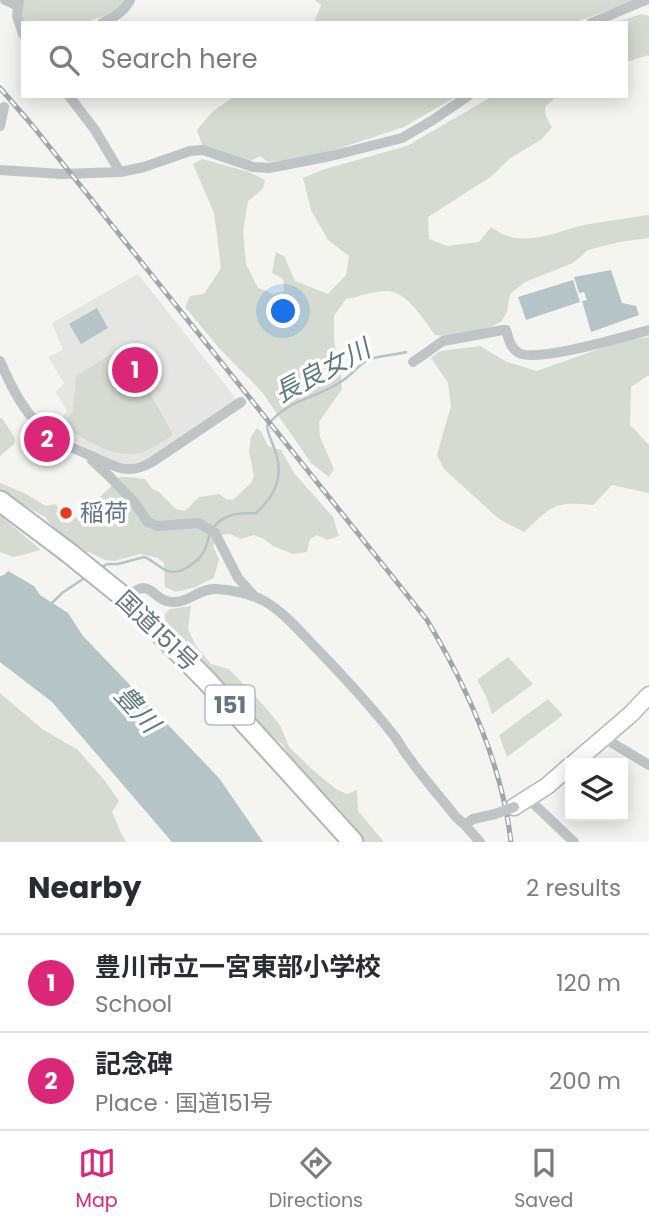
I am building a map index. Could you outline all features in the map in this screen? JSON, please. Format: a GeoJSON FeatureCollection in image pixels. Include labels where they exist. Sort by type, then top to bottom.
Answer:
{"type":"FeatureCollection","features":[{"type":"Feature","properties":{"kind":"highway","name":"国道151号"},"geometry":{"type":"LineString","coordinates":[[0,502],[126,598],[208,681],[353,842]]}},
{"type":"Feature","properties":{"kind":"street"},"geometry":{"type":"LineString","coordinates":[[5,0],[19,3],[17,16],[21,28]]}},
{"type":"Feature","properties":{"kind":"street"},"geometry":{"type":"LineString","coordinates":[[106,21],[116,16],[130,0]]}},
{"type":"Feature","properties":{"kind":"street"},"geometry":{"type":"LineString","coordinates":[[596,21],[646,0]]}},
{"type":"Feature","properties":{"kind":"street"},"geometry":{"type":"LineString","coordinates":[[71,98],[95,130],[120,172]]}},
{"type":"Feature","properties":{"kind":"street"},"geometry":{"type":"LineString","coordinates":[[0,170],[62,174],[120,172],[144,167],[190,151],[203,150],[253,167],[269,168],[402,138],[465,98]]}},
{"type":"Feature","properties":{"kind":"street"},"geometry":{"type":"LineString","coordinates":[[0,126],[4,107]]}},
{"type":"Feature","properties":{"kind":"street"},"geometry":{"type":"LineString","coordinates":[[413,362],[443,341],[503,330],[506,330],[511,346],[519,353],[530,356],[566,351],[649,330]]}},
{"type":"Feature","properties":{"kind":"street"},"geometry":{"type":"LineString","coordinates":[[0,361],[13,390],[37,424],[52,436],[123,470],[143,467],[241,402]]}},
{"type":"Feature","properties":{"kind":"street"},"geometry":{"type":"LineString","coordinates":[[89,455],[133,501],[148,522],[157,526],[199,523],[211,530],[238,578],[254,596]]}},
{"type":"Feature","properties":{"kind":"street"},"geometry":{"type":"LineString","coordinates":[[126,598],[133,591],[148,588],[163,601],[179,602],[215,589],[254,596],[266,602],[347,680],[396,738],[410,760],[456,817],[480,842]]}},
{"type":"Feature","properties":{"kind":"street"},"geometry":{"type":"LineString","coordinates":[[580,758],[649,695]]}},
{"type":"Feature","properties":{"kind":"street"},"geometry":{"type":"LineString","coordinates":[[604,738],[649,765]]}},
{"type":"Feature","properties":{"kind":"street"},"geometry":{"type":"LineString","coordinates":[[465,825],[473,819],[514,807],[565,770]]}},
{"type":"Feature","properties":{"kind":"street"},"geometry":{"type":"LineString","coordinates":[[530,798],[574,842]]}},
{"type":"Feature","properties":{"kind":"shaded area"},"geometry":{"type":"Polygon","coordinates":[[[21,0],[125,0],[113,13],[90,21],[23,21],[21,0]]]}},
{"type":"Feature","properties":{"kind":"shaded area"},"geometry":{"type":"Polygon","coordinates":[[[315,0],[637,0],[579,21],[313,21],[321,5],[315,0]]]}},
{"type":"Feature","properties":{"kind":"shaded area"},"geometry":{"type":"Polygon","coordinates":[[[641,14],[649,16],[649,55],[628,61],[628,21],[621,21],[641,14]]]}},
{"type":"Feature","properties":{"kind":"shaded area"},"geometry":{"type":"Polygon","coordinates":[[[232,98],[454,98],[404,127],[316,156],[268,162],[260,156],[250,161],[203,147],[197,130],[213,111],[232,98]]]}},
{"type":"Feature","properties":{"kind":"shaded area"},"geometry":{"type":"Polygon","coordinates":[[[490,98],[555,98],[545,107],[546,117],[552,127],[542,139],[509,159],[492,176],[428,217],[429,239],[447,246],[479,242],[491,227],[514,238],[536,238],[584,225],[649,215],[649,238],[588,250],[573,263],[525,282],[510,294],[507,312],[501,322],[477,333],[455,337],[435,335],[414,307],[401,295],[393,292],[376,292],[346,299],[334,316],[334,342],[342,389],[319,422],[320,437],[334,469],[329,477],[311,463],[262,392],[220,349],[185,307],[190,296],[204,294],[221,268],[214,213],[193,164],[202,159],[249,172],[265,180],[263,189],[248,201],[243,232],[246,264],[258,288],[273,294],[284,291],[283,279],[272,273],[276,252],[284,256],[295,281],[328,294],[346,275],[349,256],[328,240],[311,210],[303,178],[325,169],[407,146],[490,98]]]}},
{"type":"Feature","properties":{"kind":"shaded area"},"geometry":{"type":"Polygon","coordinates":[[[138,274],[237,400],[147,460],[131,464],[119,463],[52,431],[51,428],[67,411],[56,392],[64,383],[48,357],[63,350],[52,323],[138,274]]]}},
{"type":"Feature","properties":{"kind":"shaded area"},"geometry":{"type":"Polygon","coordinates":[[[649,337],[649,375],[631,387],[630,425],[649,445],[649,493],[612,485],[593,505],[570,504],[554,507],[524,532],[499,519],[444,469],[437,455],[451,406],[448,383],[431,358],[440,351],[480,346],[507,362],[537,371],[624,340],[649,337]]]}},
{"type":"Feature","properties":{"kind":"shaded area"},"geometry":{"type":"Polygon","coordinates":[[[111,354],[137,369],[173,435],[145,451],[123,454],[112,451],[59,425],[73,411],[76,376],[111,354]]]}},
{"type":"Feature","properties":{"kind":"shaded area"},"geometry":{"type":"Polygon","coordinates":[[[0,418],[15,438],[14,444],[0,456],[0,418]]]}},
{"type":"Feature","properties":{"kind":"shaded area"},"geometry":{"type":"Polygon","coordinates":[[[257,428],[268,446],[281,450],[294,473],[333,517],[339,536],[327,540],[317,535],[310,539],[307,552],[293,554],[254,535],[241,539],[230,534],[220,535],[213,546],[219,559],[214,578],[176,592],[165,587],[164,563],[158,558],[140,554],[114,561],[105,560],[89,552],[80,552],[59,535],[45,517],[0,492],[0,483],[46,506],[55,504],[58,507],[56,514],[61,522],[69,523],[120,477],[145,479],[152,489],[159,492],[176,509],[185,511],[199,497],[219,494],[233,500],[250,484],[254,476],[249,451],[251,437],[257,428]]]}},
{"type":"Feature","properties":{"kind":"shaded area"},"geometry":{"type":"Polygon","coordinates":[[[0,515],[41,550],[14,557],[0,552],[0,515]]]}},
{"type":"Feature","properties":{"kind":"shaded area"},"geometry":{"type":"Polygon","coordinates":[[[191,606],[188,629],[196,646],[211,664],[229,669],[266,708],[280,725],[289,747],[315,772],[336,789],[347,794],[357,790],[358,811],[384,842],[359,842],[298,768],[282,744],[252,721],[165,624],[165,613],[170,609],[191,606]]]}},
{"type":"Feature","properties":{"kind":"shaded area"},"geometry":{"type":"Polygon","coordinates":[[[508,657],[533,684],[492,714],[477,680],[508,657]]]}},
{"type":"Feature","properties":{"kind":"shaded area"},"geometry":{"type":"Polygon","coordinates":[[[0,693],[42,729],[78,750],[105,781],[119,801],[112,812],[126,842],[0,842],[0,693]]]}},
{"type":"Feature","properties":{"kind":"shaded area"},"geometry":{"type":"Polygon","coordinates":[[[548,699],[563,715],[507,757],[499,735],[548,699]]]}},
{"type":"Feature","properties":{"kind":"water"},"geometry":{"type":"Polygon","coordinates":[[[611,270],[622,303],[636,306],[639,315],[591,332],[582,301],[587,300],[584,292],[579,293],[574,277],[611,270]]]}},
{"type":"Feature","properties":{"kind":"water"},"geometry":{"type":"Polygon","coordinates":[[[573,280],[580,302],[526,320],[518,297],[573,280]]]}},
{"type":"Feature","properties":{"kind":"water"},"geometry":{"type":"Polygon","coordinates":[[[97,308],[108,328],[81,344],[69,324],[97,308]]]}},
{"type":"Feature","properties":{"kind":"water","name":"豊川"},"geometry":{"type":"Polygon","coordinates":[[[8,571],[34,586],[40,595],[68,613],[83,636],[219,778],[263,842],[172,842],[52,702],[0,662],[0,576],[8,571]]]}},
{"type":"Feature","properties":{"kind":"waterway","name":"長良女川"},"geometry":{"type":"LineString","coordinates":[[214,527],[228,516],[256,513],[276,486],[278,462],[267,426],[275,417],[342,381],[368,360],[406,352]]}},
{"type":"Feature","properties":{"kind":"waterway","name":"長良女川"},"geometry":{"type":"LineString","coordinates":[[101,568],[107,564],[144,557],[168,571],[179,571],[199,558],[210,533]]}},
{"type":"Feature","properties":{"kind":"waterway","name":"長良女川"},"geometry":{"type":"LineString","coordinates":[[50,605],[62,593],[86,577]]}},
{"type":"Feature","properties":{"kind":"railway"},"geometry":{"type":"LineString","coordinates":[[0,88],[427,620],[456,672],[481,726],[500,783],[511,842]]}},
{"type":"Feature","properties":{"kind":"place","name":"豊川市立一宮東部小学校"},"geometry":{"type":"Point","coordinates":[135,370]}},
{"type":"Feature","properties":{"kind":"place","name":"記念碑"},"geometry":{"type":"Point","coordinates":[47,439]}},
{"type":"Feature","properties":{"kind":"place","name":"稲荷"},"geometry":{"type":"Point","coordinates":[66,513]}}]}
